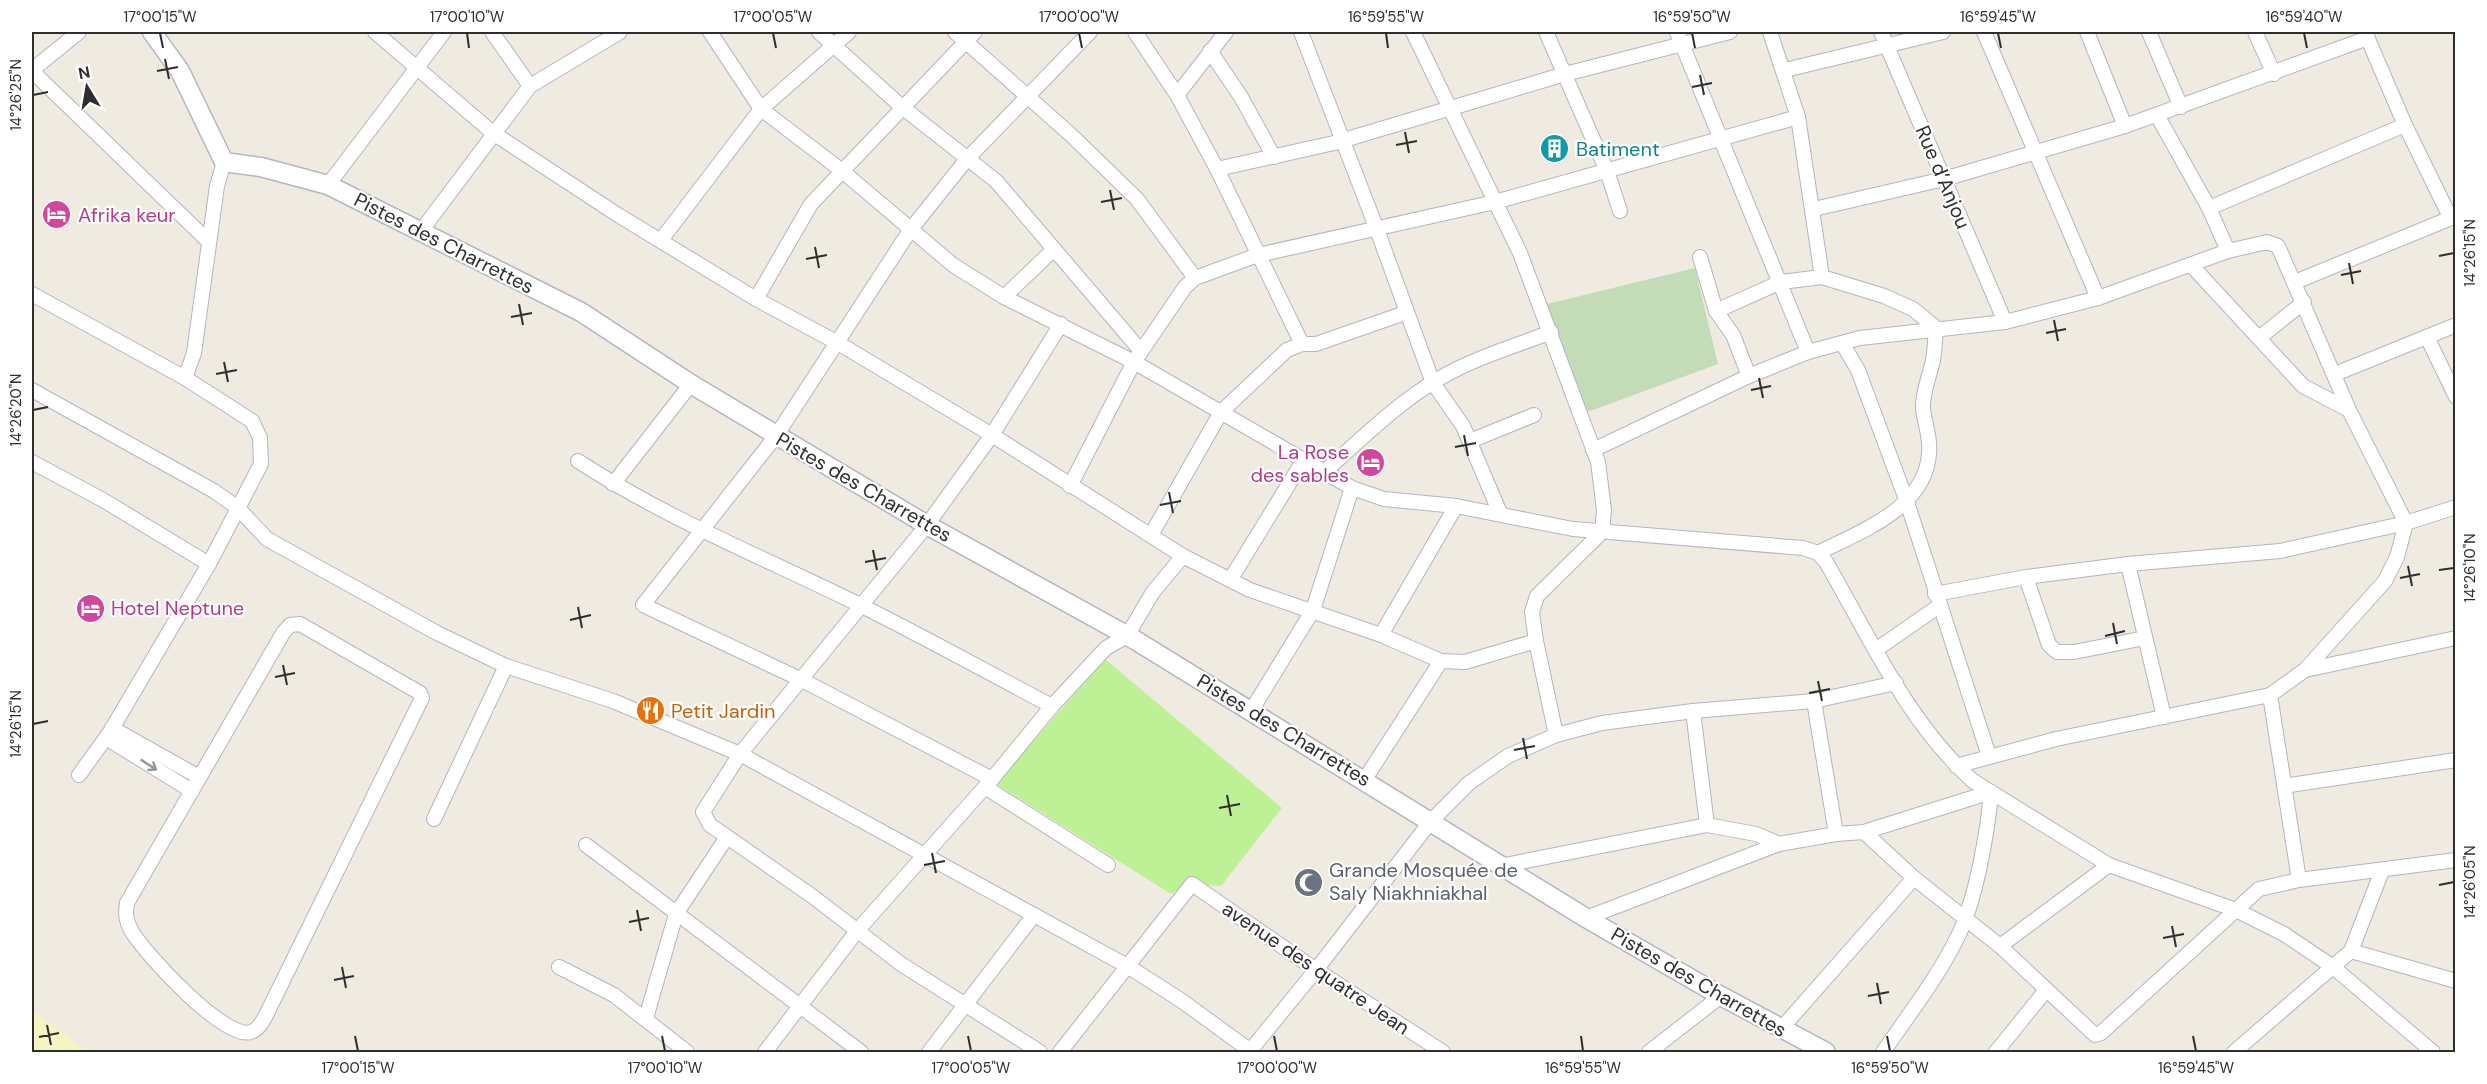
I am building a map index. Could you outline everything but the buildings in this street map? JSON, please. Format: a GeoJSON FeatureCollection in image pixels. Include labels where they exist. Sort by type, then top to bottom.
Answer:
{"type":"FeatureCollection","features":[{"type":"Feature","properties":{"kind":"main road"},"geometry":{"type":"LineString","coordinates":[[152,32],[180,71],[224,162]]}},
{"type":"Feature","properties":{"kind":"main road","name":"Pistes des Charrettes"},"geometry":{"type":"LineString","coordinates":[[224,162],[261,167],[328,186],[581,312],[776,436],[927,525],[1127,636],[1365,779],[1500,866],[1587,918],[1721,996],[1826,1053]]}},
{"type":"Feature","properties":{"kind":"street"},"geometry":{"type":"LineString","coordinates":[[80,32],[32,70],[209,242]]}},
{"type":"Feature","properties":{"kind":"street"},"geometry":{"type":"LineString","coordinates":[[375,32],[493,133],[756,299],[838,343],[992,435],[1183,556],[1271,598],[1313,610],[1381,635],[1441,661],[1464,662],[1536,641]]}},
{"type":"Feature","properties":{"kind":"street"},"geometry":{"type":"LineString","coordinates":[[328,186],[444,32]]}},
{"type":"Feature","properties":{"kind":"street"},"geometry":{"type":"LineString","coordinates":[[492,32],[530,86]]}},
{"type":"Feature","properties":{"kind":"street"},"geometry":{"type":"LineString","coordinates":[[710,32],[761,109],[841,170],[953,265],[1004,297],[1138,357],[1221,412],[1352,488],[1384,499],[1456,506],[1573,529],[1803,548],[1818,553],[1896,683],[1956,766],[1990,792],[2109,865],[2236,910],[2284,934],[2333,967],[2433,1053]]}},
{"type":"Feature","properties":{"kind":"street"},"geometry":{"type":"LineString","coordinates":[[819,32],[902,107],[996,181],[1054,249],[1138,357]]}},
{"type":"Feature","properties":{"kind":"street"},"geometry":{"type":"LineString","coordinates":[[661,240],[761,109],[849,32]]}},
{"type":"Feature","properties":{"kind":"street"},"geometry":{"type":"LineString","coordinates":[[1090,32],[967,159],[911,229],[776,436],[643,605],[802,680],[989,783],[1108,865]]}},
{"type":"Feature","properties":{"kind":"street"},"geometry":{"type":"LineString","coordinates":[[1135,32],[1177,95],[1217,169],[1302,344]]}},
{"type":"Feature","properties":{"kind":"street"},"geometry":{"type":"LineString","coordinates":[[1177,95],[1226,32]]}},
{"type":"Feature","properties":{"kind":"street"},"geometry":{"type":"LineString","coordinates":[[1301,32],[1377,227],[1405,313],[1433,383],[1452,407],[1470,441],[1500,513]]}},
{"type":"Feature","properties":{"kind":"street"},"geometry":{"type":"LineString","coordinates":[[1413,32],[1520,253],[1593,450],[1603,487],[1602,532],[1537,596],[1532,612],[1556,735]]}},
{"type":"Feature","properties":{"kind":"street"},"geometry":{"type":"LineString","coordinates":[[1546,32],[1607,171],[1620,211]]}},
{"type":"Feature","properties":{"kind":"street"},"geometry":{"type":"LineString","coordinates":[[1217,169],[1343,140],[1679,38],[1730,32]]}},
{"type":"Feature","properties":{"kind":"street"},"geometry":{"type":"LineString","coordinates":[[1770,32],[1785,70],[1798,117],[1814,209],[1822,277]]}},
{"type":"Feature","properties":{"kind":"street"},"geometry":{"type":"LineString","coordinates":[[1785,70],[1884,38],[1943,32]]}},
{"type":"Feature","properties":{"kind":"street"},"geometry":{"type":"LineString","coordinates":[[1984,32],[2098,298]]}},
{"type":"Feature","properties":{"kind":"street"},"geometry":{"type":"LineString","coordinates":[[2087,32],[2125,126]]}},
{"type":"Feature","properties":{"kind":"street"},"geometry":{"type":"LineString","coordinates":[[2149,32],[2181,107]]}},
{"type":"Feature","properties":{"kind":"street"},"geometry":{"type":"LineString","coordinates":[[2255,32],[2274,74]]}},
{"type":"Feature","properties":{"kind":"street"},"geometry":{"type":"LineString","coordinates":[[421,231],[530,86],[611,34]]}},
{"type":"Feature","properties":{"kind":"street"},"geometry":{"type":"LineString","coordinates":[[756,299],[811,204],[902,107],[965,35],[1137,199],[1195,278]]}},
{"type":"Feature","properties":{"kind":"street"},"geometry":{"type":"LineString","coordinates":[[1814,209],[1944,179],[2125,126],[2274,74],[2366,35],[2405,125],[2453,217],[2295,282]]}},
{"type":"Feature","properties":{"kind":"street"},"geometry":{"type":"LineString","coordinates":[[1679,38],[1723,139],[1808,352]]}},
{"type":"Feature","properties":{"kind":"street","name":"Rue d’Anjou"},"geometry":{"type":"LineString","coordinates":[[1884,38],[2005,322]]}},
{"type":"Feature","properties":{"kind":"street"},"geometry":{"type":"LineString","coordinates":[[1210,51],[1241,97],[1274,157]]}},
{"type":"Feature","properties":{"kind":"street"},"geometry":{"type":"LineString","coordinates":[[2157,114],[2209,208],[2228,251]]}},
{"type":"Feature","properties":{"kind":"street"},"geometry":{"type":"LineString","coordinates":[[1070,486],[1138,357],[1185,287],[1195,278],[1258,255],[1495,202],[1798,117]]}},
{"type":"Feature","properties":{"kind":"street"},"geometry":{"type":"LineString","coordinates":[[2209,208],[2405,125]]}},
{"type":"Feature","properties":{"kind":"street"},"geometry":{"type":"LineString","coordinates":[[185,378],[194,353],[217,186],[224,162]]}},
{"type":"Feature","properties":{"kind":"street"},"geometry":{"type":"LineString","coordinates":[[1593,450],[1749,376],[1808,352],[1842,343],[1936,328],[2005,322],[2098,298],[2228,251],[2261,242],[2275,244],[2282,251],[2349,410],[2406,523],[2391,572],[2306,670],[2270,695],[2056,739],[1956,766]]}},
{"type":"Feature","properties":{"kind":"street"},"geometry":{"type":"LineString","coordinates":[[1004,297],[1054,249]]}},
{"type":"Feature","properties":{"kind":"street"},"geometry":{"type":"LineString","coordinates":[[1700,257],[1716,311],[1733,335],[1749,376]]}},
{"type":"Feature","properties":{"kind":"street"},"geometry":{"type":"LineString","coordinates":[[2191,265],[2303,386],[2349,410]]}},
{"type":"Feature","properties":{"kind":"street"},"geometry":{"type":"LineString","coordinates":[[1716,311],[1781,282],[1822,277],[1884,296],[1912,309],[1936,328]]}},
{"type":"Feature","properties":{"kind":"street"},"geometry":{"type":"LineString","coordinates":[[32,294],[185,378],[252,421],[257,428],[262,451],[261,464],[209,564],[109,733],[79,775]]}},
{"type":"Feature","properties":{"kind":"street"},"geometry":{"type":"LineString","coordinates":[[2259,338],[2304,302]]}},
{"type":"Feature","properties":{"kind":"street"},"geometry":{"type":"LineString","coordinates":[[1151,535],[1221,412],[1278,356],[1302,344],[1316,344],[1405,313]]}},
{"type":"Feature","properties":{"kind":"street"},"geometry":{"type":"LineString","coordinates":[[1040,1053],[964,1006],[858,931],[710,825],[703,812],[740,754],[927,525],[992,435],[1061,324]]}},
{"type":"Feature","properties":{"kind":"street"},"geometry":{"type":"LineString","coordinates":[[2335,374],[2456,325]]}},
{"type":"Feature","properties":{"kind":"street"},"geometry":{"type":"LineString","coordinates":[[1818,553],[1881,520],[1907,502],[1919,484],[1929,458],[1930,441],[1923,409],[1934,356],[1936,328]]}},
{"type":"Feature","properties":{"kind":"street"},"geometry":{"type":"LineString","coordinates":[[1323,473],[1407,400],[1433,383],[1459,367],[1551,332]]}},
{"type":"Feature","properties":{"kind":"street"},"geometry":{"type":"LineString","coordinates":[[2427,337],[2456,397]]}},
{"type":"Feature","properties":{"kind":"street"},"geometry":{"type":"LineString","coordinates":[[1842,343],[1857,370],[1907,502],[1989,756]]}},
{"type":"Feature","properties":{"kind":"street"},"geometry":{"type":"LineString","coordinates":[[613,484],[691,384]]}},
{"type":"Feature","properties":{"kind":"street"},"geometry":{"type":"LineString","coordinates":[[32,390],[214,491],[238,508],[256,530],[284,549],[437,633],[506,666],[613,701],[740,754],[1130,966],[1182,1001],[1250,1052],[1431,821],[1488,769],[1556,735],[1602,723],[1693,711],[1814,701],[1896,683]]}},
{"type":"Feature","properties":{"kind":"street"},"geometry":{"type":"LineString","coordinates":[[1470,441],[1534,415]]}},
{"type":"Feature","properties":{"kind":"street"},"geometry":{"type":"LineString","coordinates":[[578,461],[613,484],[703,531],[863,606],[1052,706]]}},
{"type":"Feature","properties":{"kind":"street"},"geometry":{"type":"LineString","coordinates":[[1230,580],[1303,461]]}},
{"type":"Feature","properties":{"kind":"street"},"geometry":{"type":"LineString","coordinates":[[32,462],[103,500],[209,564]]}},
{"type":"Feature","properties":{"kind":"street"},"geometry":{"type":"LineString","coordinates":[[1251,711],[1313,610],[1352,488]]}},
{"type":"Feature","properties":{"kind":"street"},"geometry":{"type":"LineString","coordinates":[[1381,635],[1456,506]]}},
{"type":"Feature","properties":{"kind":"street"},"geometry":{"type":"LineString","coordinates":[[1877,649],[1937,600],[2026,577],[2128,564],[2280,551],[2454,512]]}},
{"type":"Feature","properties":{"kind":"street"},"geometry":{"type":"LineString","coordinates":[[765,1053],[858,931],[989,783],[1052,706],[1106,648],[1127,636],[1153,592],[1183,556]]}},
{"type":"Feature","properties":{"kind":"street"},"geometry":{"type":"LineString","coordinates":[[2128,564],[2164,717]]}},
{"type":"Feature","properties":{"kind":"street"},"geometry":{"type":"LineString","coordinates":[[2026,577],[2049,645],[2057,652],[2074,652],[2145,638]]}},
{"type":"Feature","properties":{"kind":"street"},"geometry":{"type":"LineString","coordinates":[[300,624],[385,675],[420,693],[422,698],[270,1007],[253,1032],[240,1032],[227,1026],[196,1002],[132,933],[125,914],[127,903],[192,791],[290,625],[300,624]]}},
{"type":"Feature","properties":{"kind":"street"},"geometry":{"type":"LineString","coordinates":[[2306,670],[2456,638]]}},
{"type":"Feature","properties":{"kind":"street"},"geometry":{"type":"LineString","coordinates":[[1365,779],[1441,661]]}},
{"type":"Feature","properties":{"kind":"street"},"geometry":{"type":"LineString","coordinates":[[434,819],[506,666]]}},
{"type":"Feature","properties":{"kind":"street"},"geometry":{"type":"LineString","coordinates":[[2270,695],[2299,880]]}},
{"type":"Feature","properties":{"kind":"street"},"geometry":{"type":"LineString","coordinates":[[1814,701],[1836,834]]}},
{"type":"Feature","properties":{"kind":"street"},"geometry":{"type":"LineString","coordinates":[[1693,711],[1707,825]]}},
{"type":"Feature","properties":{"kind":"street"},"geometry":{"type":"LineString","coordinates":[[109,733],[199,777]]}},
{"type":"Feature","properties":{"kind":"street"},"geometry":{"type":"LineString","coordinates":[[109,733],[192,791]]}},
{"type":"Feature","properties":{"kind":"street"},"geometry":{"type":"LineString","coordinates":[[2284,786],[2456,759]]}},
{"type":"Feature","properties":{"kind":"street"},"geometry":{"type":"LineString","coordinates":[[1587,918],[1779,844],[1836,834],[1864,832],[1990,792]]}},
{"type":"Feature","properties":{"kind":"street"},"geometry":{"type":"LineString","coordinates":[[1883,1053],[1920,998],[1959,933],[1965,918],[1984,840],[1990,792]]}},
{"type":"Feature","properties":{"kind":"street"},"geometry":{"type":"LineString","coordinates":[[1500,866],[1707,825],[1756,834],[1779,844]]}},
{"type":"Feature","properties":{"kind":"street"},"geometry":{"type":"LineString","coordinates":[[1864,832],[1914,878],[2000,946],[2088,1031],[2099,1034],[2259,889],[2299,880],[2456,860]]}},
{"type":"Feature","properties":{"kind":"street"},"geometry":{"type":"LineString","coordinates":[[646,1018],[676,914],[727,837]]}},
{"type":"Feature","properties":{"kind":"street"},"geometry":{"type":"LineString","coordinates":[[586,845],[861,1053]]}},
{"type":"Feature","properties":{"kind":"street"},"geometry":{"type":"LineString","coordinates":[[2000,946],[2109,865]]}},
{"type":"Feature","properties":{"kind":"street"},"geometry":{"type":"LineString","coordinates":[[2234,1053],[2351,951],[2382,871]]}},
{"type":"Feature","properties":{"kind":"street"},"geometry":{"type":"LineString","coordinates":[[1781,1029],[1914,878]]}},
{"type":"Feature","properties":{"kind":"street","name":"avenue des quatre Jean"},"geometry":{"type":"LineString","coordinates":[[1130,966],[1183,891],[1192,884],[1316,970],[1421,1047],[1443,1053]]}},
{"type":"Feature","properties":{"kind":"street"},"geometry":{"type":"LineString","coordinates":[[929,1053],[1034,915]]}},
{"type":"Feature","properties":{"kind":"street"},"geometry":{"type":"LineString","coordinates":[[2351,951],[2456,981]]}},
{"type":"Feature","properties":{"kind":"street"},"geometry":{"type":"LineString","coordinates":[[1060,1053],[1130,966]]}},
{"type":"Feature","properties":{"kind":"street"},"geometry":{"type":"LineString","coordinates":[[559,967],[614,995],[646,1018],[687,1053]]}},
{"type":"Feature","properties":{"kind":"street"},"geometry":{"type":"LineString","coordinates":[[1996,1053],[2046,990]]}},
{"type":"Feature","properties":{"kind":"street"},"geometry":{"type":"LineString","coordinates":[[1649,1053],[1721,996]]}},
{"type":"Feature","properties":{"kind":"sand"},"geometry":{"type":"Polygon","coordinates":[[[32,1010],[87,1052],[32,1052],[32,1010]]]}},
{"type":"Feature","properties":{"kind":"green space"},"geometry":{"type":"Polygon","coordinates":[[[1695,268],[1718,364],[1582,414],[1543,305],[1695,268]]]}},
{"type":"Feature","properties":{"kind":"green space"},"geometry":{"type":"Polygon","coordinates":[[[1105,659],[1282,808],[1221,886],[1189,884],[1171,894],[996,784],[1105,659]]]}},
{"type":"Feature","properties":{"kind":"place","name":"Batiment"},"geometry":{"type":"Point","coordinates":[1555,149]}},
{"type":"Feature","properties":{"kind":"place","name":"Afrika keur"},"geometry":{"type":"Point","coordinates":[57,215]}},
{"type":"Feature","properties":{"kind":"place","name":"La Rose des sables"},"geometry":{"type":"Point","coordinates":[1370,463]}},
{"type":"Feature","properties":{"kind":"place","name":"Hotel Neptune"},"geometry":{"type":"Point","coordinates":[90,608]}},
{"type":"Feature","properties":{"kind":"place","name":"Petit Jardin"},"geometry":{"type":"Point","coordinates":[650,711]}},
{"type":"Feature","properties":{"kind":"place","name":"Grande Mosquée de Saly Niakhniakhal"},"geometry":{"type":"Point","coordinates":[1308,882]}}]}
